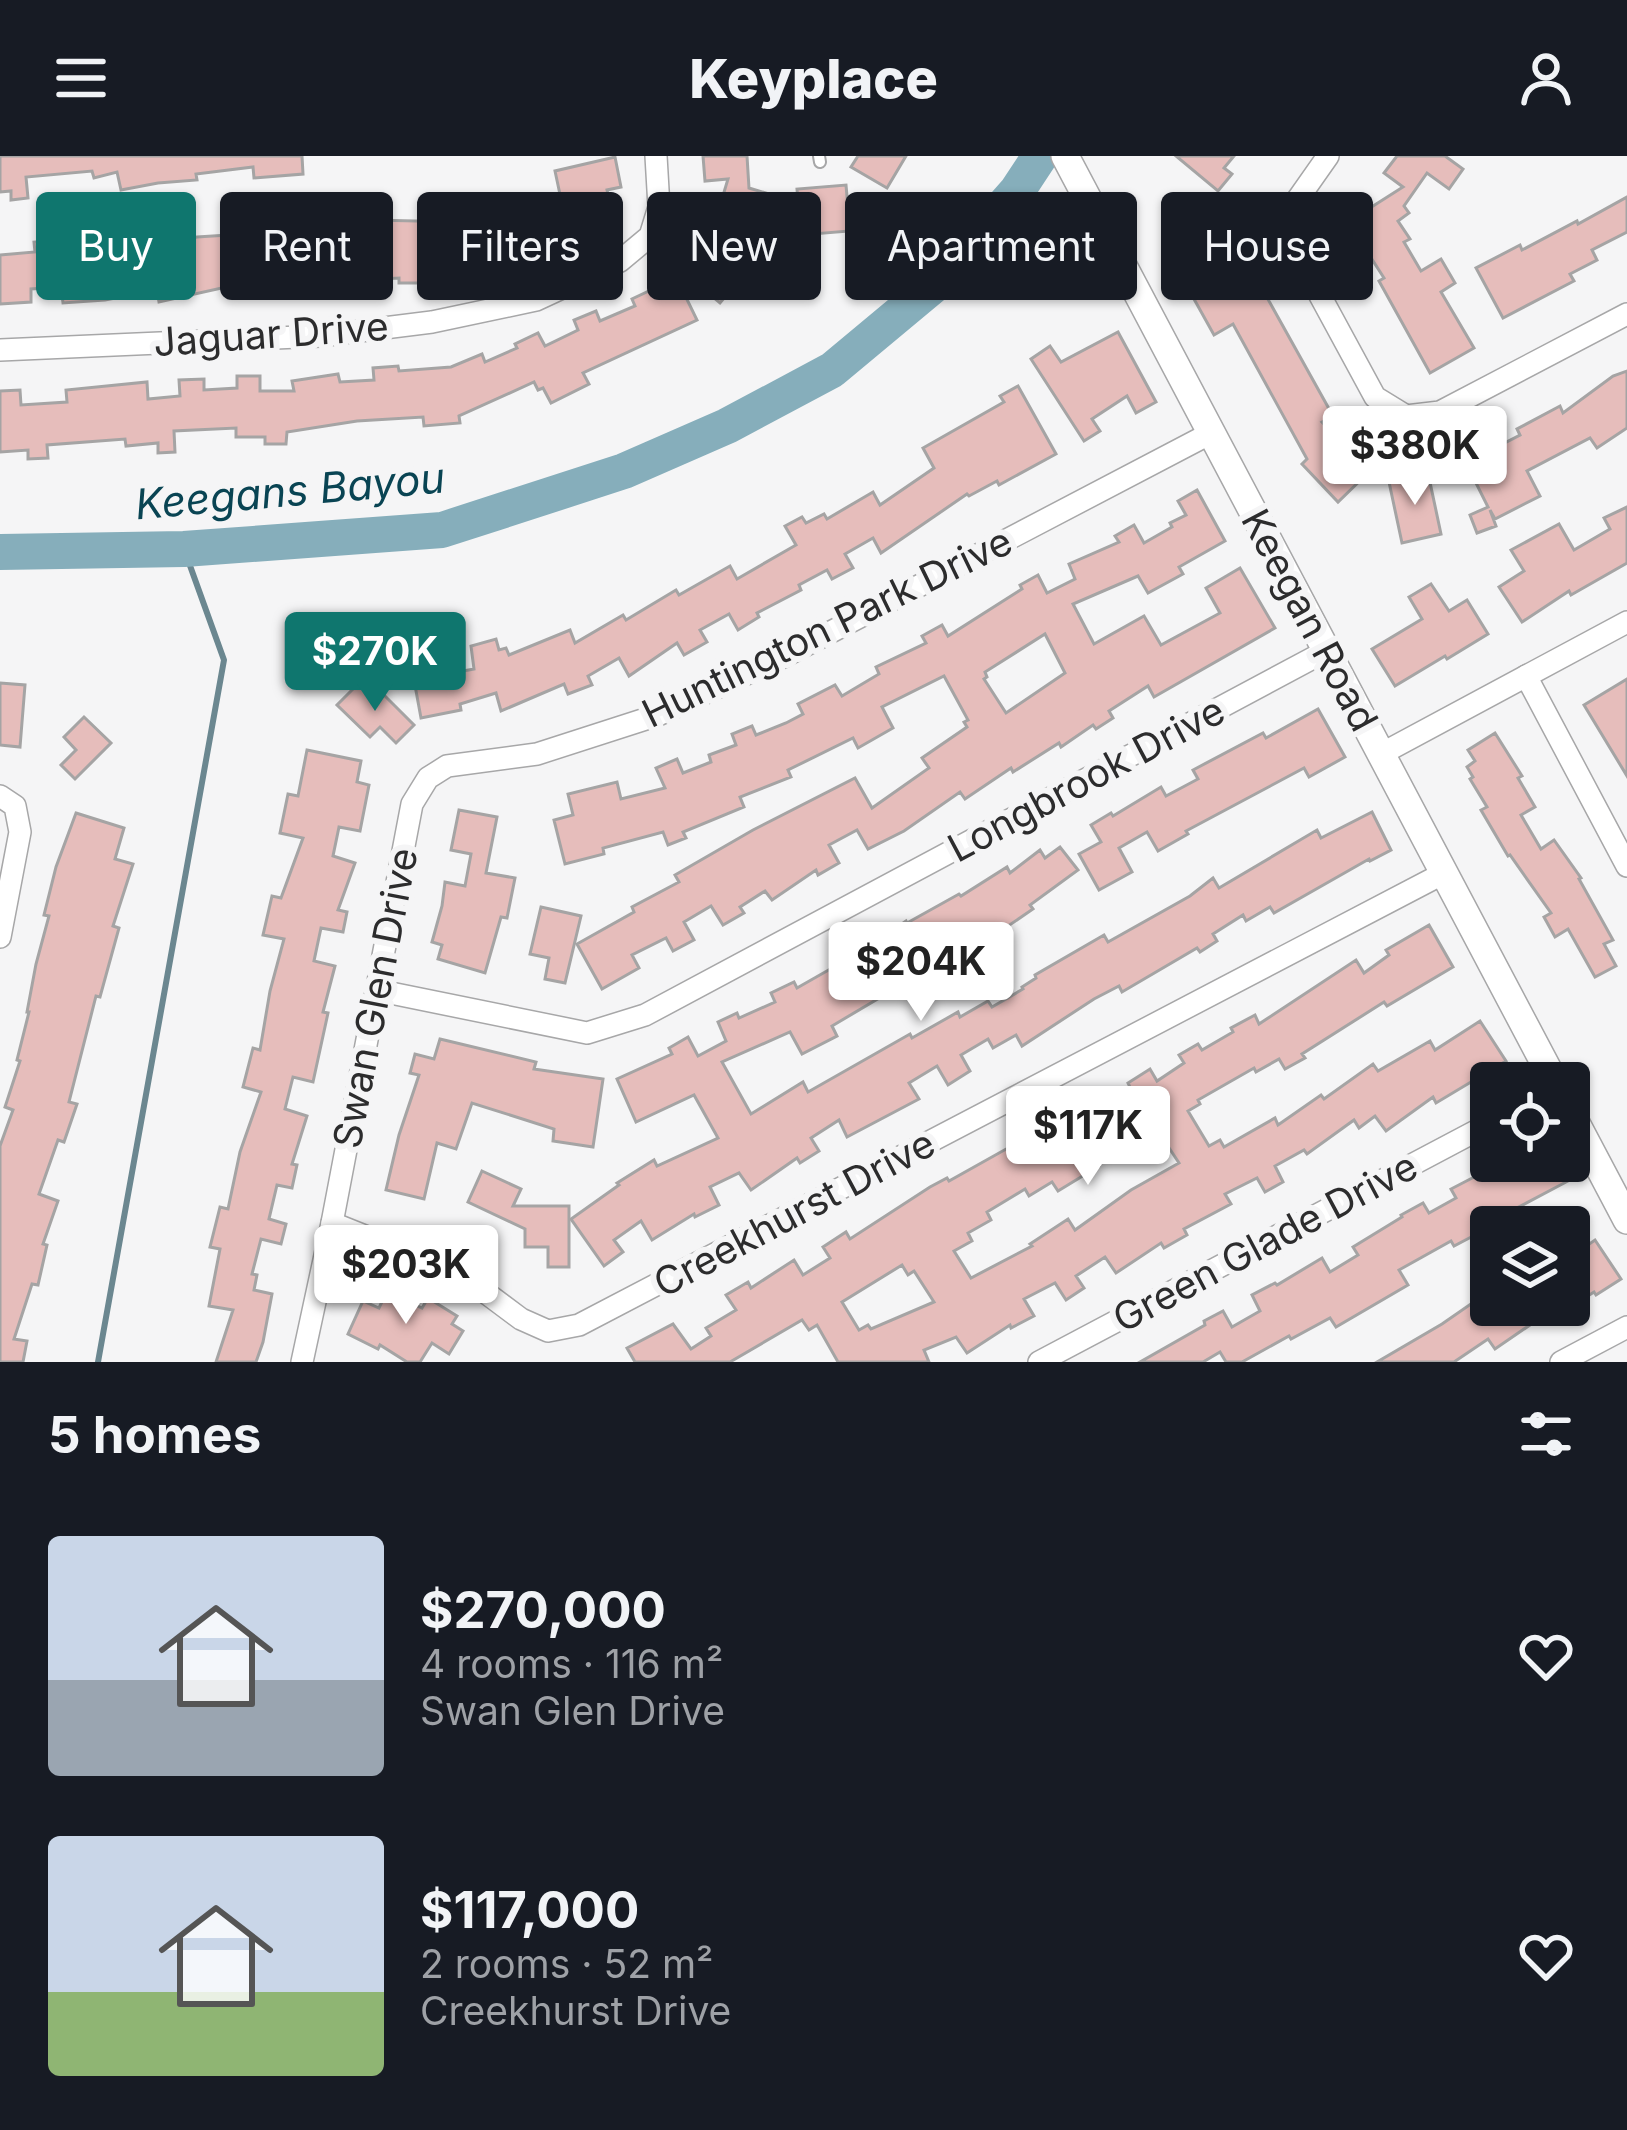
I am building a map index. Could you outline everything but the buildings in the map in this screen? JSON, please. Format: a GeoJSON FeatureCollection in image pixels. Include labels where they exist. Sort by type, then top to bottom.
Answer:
{"type":"FeatureCollection","features":[{"type":"Feature","properties":{"kind":"street","name":"Jaguar Drive"},"geometry":{"type":"LineString","coordinates":[[0,350],[320,336],[432,322],[540,298],[620,261],[650,236],[659,207],[656,156]]}},
{"type":"Feature","properties":{"kind":"street"},"geometry":{"type":"LineString","coordinates":[[1328,156],[1295,202],[1290,227],[1298,255],[1375,397],[1406,416],[1440,412],[1627,314]]}},
{"type":"Feature","properties":{"kind":"street","name":"Keegan Road"},"geometry":{"type":"LineString","coordinates":[[1067,160],[1544,1062]]}},
{"type":"Feature","properties":{"kind":"street","name":"Huntington Park Drive"},"geometry":{"type":"LineString","coordinates":[[428,778],[447,766],[537,754],[658,715],[785,656],[1211,433]]}},
{"type":"Feature","properties":{"kind":"street"},"geometry":{"type":"LineString","coordinates":[[1381,754],[1627,622]]}},
{"type":"Feature","properties":{"kind":"street","name":"Longbrook Drive"},"geometry":{"type":"LineString","coordinates":[[376,990],[587,1034],[645,1016],[1326,651]]}},
{"type":"Feature","properties":{"kind":"street"},"geometry":{"type":"LineString","coordinates":[[1526,676],[1627,866]]}},
{"type":"Feature","properties":{"kind":"street","name":"Swan Glen Drive"},"geometry":{"type":"LineString","coordinates":[[302,1362],[412,804],[428,778]]}},
{"type":"Feature","properties":{"kind":"street"},"geometry":{"type":"LineString","coordinates":[[0,937],[20,832],[8,801]]}},
{"type":"Feature","properties":{"kind":"street","name":"Creekhurst Drive"},"geometry":{"type":"LineString","coordinates":[[332,1222],[462,1275],[520,1319],[548,1331],[579,1325],[1444,873]]}},
{"type":"Feature","properties":{"kind":"street","name":"Green Glade Drive"},"geometry":{"type":"LineString","coordinates":[[1039,1362],[1470,1134]]}},
{"type":"Feature","properties":{"kind":"street"},"geometry":{"type":"LineString","coordinates":[[1590,1150],[1627,1220]]}},
{"type":"Feature","properties":{"kind":"street"},"geometry":{"type":"LineString","coordinates":[[1561,1362],[1627,1327]]}},
{"type":"Feature","properties":{"kind":"waterway","name":"Keegans Bayou"},"geometry":{"type":"LineString","coordinates":[[0,552],[184,549],[442,530],[624,471],[727,426],[832,370],[934,285],[1017,191],[1040,156]]}},
{"type":"Feature","properties":{"kind":"waterway"},"geometry":{"type":"LineString","coordinates":[[98,1362],[224,660],[184,549]]}}]}
